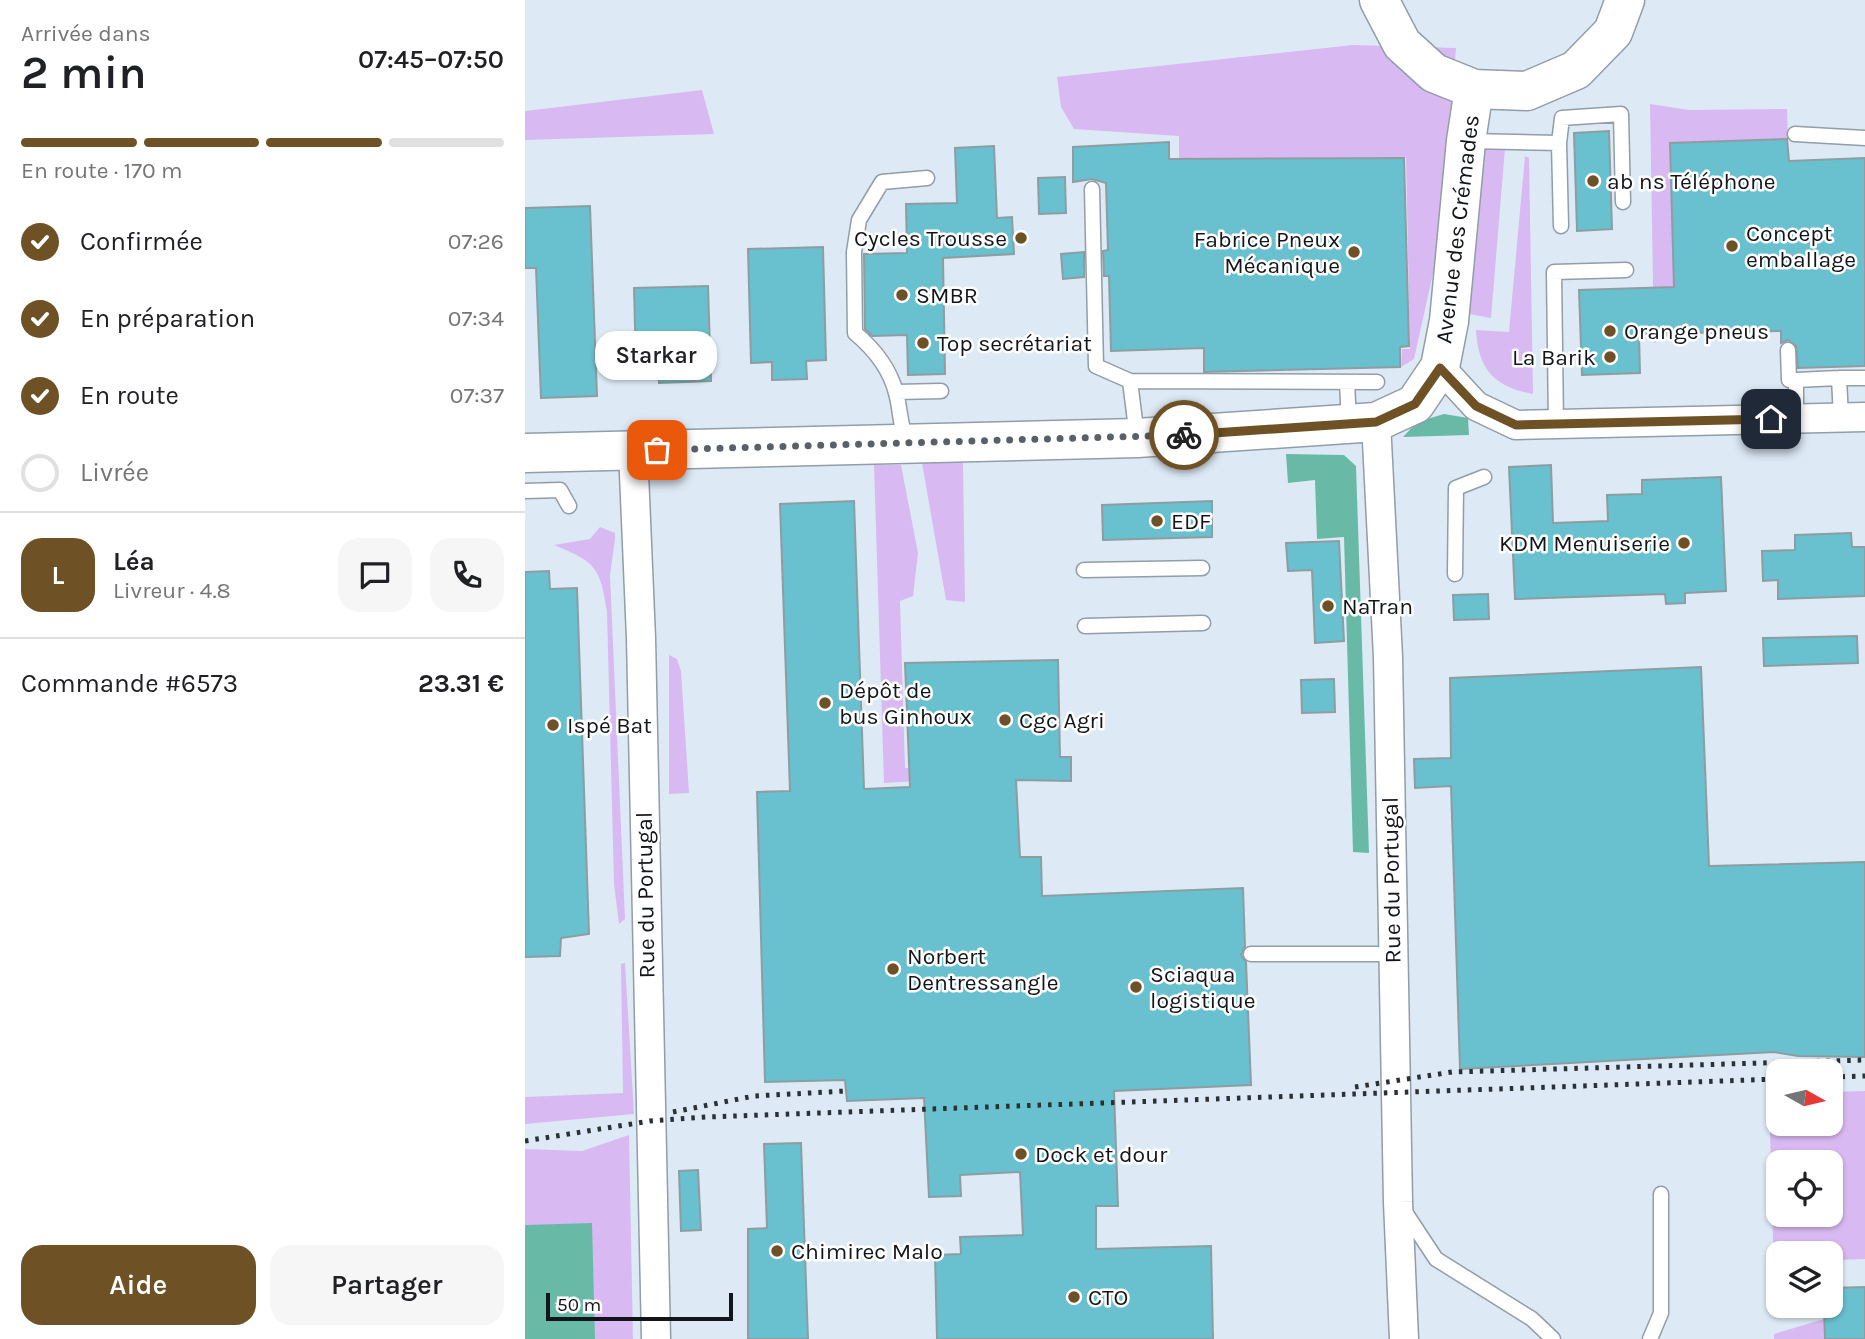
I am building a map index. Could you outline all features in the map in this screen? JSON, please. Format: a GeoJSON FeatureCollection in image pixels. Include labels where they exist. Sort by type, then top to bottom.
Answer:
{"type":"FeatureCollection","features":[{"type":"Feature","properties":{"kind":"street","name":"Avenue des Crémades"},"geometry":{"type":"LineString","coordinates":[[1380,0],[1402,44],[1434,73],[1474,89],[1527,90],[1576,70],[1613,32],[1625,0]]}},
{"type":"Feature","properties":{"kind":"street","name":"Avenue des Crémades"},"geometry":{"type":"LineString","coordinates":[[1440,368],[1449,321],[1466,141],[1474,89]]}},
{"type":"Feature","properties":{"kind":"street"},"geometry":{"type":"LineString","coordinates":[[525,453],[1137,438],[1363,423],[1415,404],[1440,368],[1476,406],[1516,425],[1853,417]]}},
{"type":"Feature","properties":{"kind":"street","name":"Rue du Portugal"},"geometry":{"type":"LineString","coordinates":[[1363,423],[1388,657],[1398,1202],[1404,1339]]}},
{"type":"Feature","properties":{"kind":"street","name":"Rue du Portugal"},"geometry":{"type":"LineString","coordinates":[[632,450],[640,624],[656,1339]]}},
{"type":"Feature","properties":{"kind":"lane"},"geometry":{"type":"LineString","coordinates":[[1561,226],[1559,144],[1562,118],[1621,114],[1623,202]]}},
{"type":"Feature","properties":{"kind":"lane"},"geometry":{"type":"LineString","coordinates":[[1795,134],[1865,138]]}},
{"type":"Feature","properties":{"kind":"lane"},"geometry":{"type":"LineString","coordinates":[[1466,141],[1559,144]]}},
{"type":"Feature","properties":{"kind":"lane"},"geometry":{"type":"LineString","coordinates":[[908,443],[899,424],[896,391],[876,351],[855,333],[854,252],[859,220],[883,181],[927,178]]}},
{"type":"Feature","properties":{"kind":"lane"},"geometry":{"type":"LineString","coordinates":[[1091,188],[1096,366],[1130,381],[1377,382]]}},
{"type":"Feature","properties":{"kind":"lane"},"geometry":{"type":"LineString","coordinates":[[1556,425],[1554,272],[1626,270]]}},
{"type":"Feature","properties":{"kind":"lane"},"geometry":{"type":"LineString","coordinates":[[1788,350],[1789,380],[1865,378]]}},
{"type":"Feature","properties":{"kind":"lane"},"geometry":{"type":"LineString","coordinates":[[1839,378],[1853,417]]}},
{"type":"Feature","properties":{"kind":"lane"},"geometry":{"type":"LineString","coordinates":[[1796,380],[1796,418]]}},
{"type":"Feature","properties":{"kind":"lane"},"geometry":{"type":"LineString","coordinates":[[1130,381],[1137,438]]}},
{"type":"Feature","properties":{"kind":"lane"},"geometry":{"type":"LineString","coordinates":[[1347,382],[1363,423]]}},
{"type":"Feature","properties":{"kind":"lane"},"geometry":{"type":"LineString","coordinates":[[896,391],[941,391]]}},
{"type":"Feature","properties":{"kind":"lane"},"geometry":{"type":"LineString","coordinates":[[1455,574],[1456,488],[1484,477]]}},
{"type":"Feature","properties":{"kind":"lane"},"geometry":{"type":"LineString","coordinates":[[525,491],[560,490],[569,506]]}},
{"type":"Feature","properties":{"kind":"lane"},"geometry":{"type":"LineString","coordinates":[[1084,569],[1202,568]]}},
{"type":"Feature","properties":{"kind":"lane"},"geometry":{"type":"LineString","coordinates":[[1085,625],[1203,623]]}},
{"type":"Feature","properties":{"kind":"lane"},"geometry":{"type":"LineString","coordinates":[[1251,954],[1393,954]]}},
{"type":"Feature","properties":{"kind":"lane"},"geometry":{"type":"LineString","coordinates":[[1650,1339],[1661,1313],[1661,1194]]}},
{"type":"Feature","properties":{"kind":"lane"},"geometry":{"type":"LineString","coordinates":[[1398,1202],[1436,1259],[1532,1320],[1553,1339]]}},
{"type":"Feature","properties":{"kind":"shaded area"},"geometry":{"type":"Polygon","coordinates":[[[1353,45],[1456,48],[1440,242],[1414,359],[1401,367],[1402,349],[1410,349],[1406,157],[1179,159],[1179,136],[1074,129],[1061,107],[1057,77],[1353,45]]]}},
{"type":"Feature","properties":{"kind":"shaded area"},"geometry":{"type":"Polygon","coordinates":[[[702,90],[714,134],[525,140],[525,111],[702,90]]]}},
{"type":"Feature","properties":{"kind":"shaded area"},"geometry":{"type":"Polygon","coordinates":[[[1650,104],[1689,110],[1787,109],[1788,139],[1670,143],[1675,333],[1654,343],[1650,104]]]}},
{"type":"Feature","properties":{"kind":"shaded area"},"geometry":{"type":"Polygon","coordinates":[[[1484,146],[1505,148],[1491,318],[1469,314],[1484,146]]]}},
{"type":"Feature","properties":{"kind":"shaded area"},"geometry":{"type":"Polygon","coordinates":[[[1525,156],[1529,158],[1533,394],[1508,387],[1491,374],[1480,356],[1476,330],[1509,332],[1525,156]]]}},
{"type":"Feature","properties":{"kind":"shaded area"},"geometry":{"type":"Polygon","coordinates":[[[1444,414],[1468,418],[1469,435],[1403,437],[1417,422],[1444,414]]]}},
{"type":"Feature","properties":{"kind":"shaded area"},"geometry":{"type":"Polygon","coordinates":[[[1286,454],[1344,455],[1356,466],[1369,853],[1353,852],[1344,537],[1317,539],[1315,480],[1288,483],[1286,454]]]}},
{"type":"Feature","properties":{"kind":"shaded area"},"geometry":{"type":"Polygon","coordinates":[[[963,462],[965,602],[946,600],[922,463],[963,462]]]}},
{"type":"Feature","properties":{"kind":"shaded area"},"geometry":{"type":"Polygon","coordinates":[[[874,465],[901,465],[918,553],[913,596],[900,601],[905,768],[965,766],[966,778],[884,783],[874,465]]]}},
{"type":"Feature","properties":{"kind":"shaded area"},"geometry":{"type":"Polygon","coordinates":[[[600,527],[615,533],[610,575],[625,919],[619,924],[614,884],[607,611],[602,584],[593,568],[579,556],[554,545],[590,539],[600,527]]]}},
{"type":"Feature","properties":{"kind":"shaded area"},"geometry":{"type":"Polygon","coordinates":[[[669,655],[677,659],[681,671],[689,793],[669,794],[669,655]]]}},
{"type":"Feature","properties":{"kind":"shaded area"},"geometry":{"type":"Polygon","coordinates":[[[625,963],[634,1114],[525,1124],[525,1097],[623,1093],[621,964],[625,963]]]}},
{"type":"Feature","properties":{"kind":"shaded area"},"geometry":{"type":"Polygon","coordinates":[[[1865,1091],[1865,1259],[1843,1260],[1843,1241],[1773,1241],[1773,1227],[1843,1227],[1843,1150],[1770,1150],[1770,1136],[1843,1136],[1843,1092],[1865,1091]]]}},
{"type":"Feature","properties":{"kind":"shaded area"},"geometry":{"type":"Polygon","coordinates":[[[629,1135],[633,1339],[525,1339],[525,1149],[582,1151],[629,1135]]]}},
{"type":"Feature","properties":{"kind":"shaded area"},"geometry":{"type":"Polygon","coordinates":[[[592,1223],[595,1339],[525,1339],[525,1225],[592,1223]]]}},
{"type":"Feature","properties":{"kind":"shaded area"},"geometry":{"type":"Polygon","coordinates":[[[1824,1319],[1825,1339],[1774,1339],[1774,1334],[1824,1319]]]}},
{"type":"Feature","properties":{"kind":"building","name":"ab ns Téléphone"},"geometry":{"type":"Polygon","coordinates":[[[1609,131],[1612,229],[1577,231],[1574,133],[1609,131]]]}},
{"type":"Feature","properties":{"kind":"building"},"geometry":{"type":"Polygon","coordinates":[[[1787,139],[1789,161],[1865,158],[1865,366],[1798,368],[1796,346],[1788,340],[1781,343],[1781,331],[1639,334],[1640,373],[1582,375],[1579,290],[1674,287],[1670,143],[1787,139]]]}},
{"type":"Feature","properties":{"kind":"building"},"geometry":{"type":"Polygon","coordinates":[[[1169,142],[1169,159],[1404,158],[1409,346],[1400,347],[1400,367],[1204,372],[1204,348],[1111,351],[1109,276],[1104,276],[1103,251],[1108,250],[1106,183],[1092,179],[1073,182],[1073,147],[1169,142]]]}},
{"type":"Feature","properties":{"kind":"building"},"geometry":{"type":"Polygon","coordinates":[[[994,146],[997,218],[1012,217],[1014,254],[943,258],[945,374],[908,375],[907,335],[872,336],[865,329],[864,254],[907,253],[906,204],[957,203],[955,148],[994,146]]]}},
{"type":"Feature","properties":{"kind":"building"},"geometry":{"type":"Polygon","coordinates":[[[1065,177],[1066,213],[1039,214],[1038,178],[1065,177]]]}},
{"type":"Feature","properties":{"kind":"building"},"geometry":{"type":"Polygon","coordinates":[[[590,206],[597,396],[541,398],[536,268],[525,268],[525,208],[590,206]]]}},
{"type":"Feature","properties":{"kind":"building"},"geometry":{"type":"Polygon","coordinates":[[[823,247],[826,360],[806,361],[807,379],[772,380],[772,362],[751,363],[748,249],[823,247]]]}},
{"type":"Feature","properties":{"kind":"building"},"geometry":{"type":"Polygon","coordinates":[[[1084,252],[1084,277],[1063,279],[1061,254],[1084,252]]]}},
{"type":"Feature","properties":{"kind":"building"},"geometry":{"type":"Polygon","coordinates":[[[708,286],[711,381],[659,383],[658,364],[636,365],[634,288],[708,286]]]}},
{"type":"Feature","properties":{"kind":"building"},"geometry":{"type":"Polygon","coordinates":[[[1551,465],[1553,523],[1608,521],[1607,495],[1642,494],[1642,480],[1721,477],[1726,591],[1685,593],[1685,603],[1666,604],[1665,594],[1515,599],[1509,467],[1551,465]]]}},
{"type":"Feature","properties":{"kind":"building"},"geometry":{"type":"Polygon","coordinates":[[[854,501],[864,789],[910,787],[905,663],[1058,660],[1060,757],[1071,757],[1071,781],[1016,780],[1020,857],[1041,857],[1042,896],[1243,888],[1245,947],[1241,955],[1246,962],[1251,1085],[1114,1091],[1118,1206],[1096,1206],[1096,1249],[1211,1246],[1213,1339],[937,1339],[935,1255],[961,1254],[960,1237],[1023,1235],[1020,1172],[960,1175],[961,1196],[929,1197],[924,1098],[847,1101],[845,1080],[765,1082],[757,792],[790,791],[780,504],[854,501]]]}},
{"type":"Feature","properties":{"kind":"building","name":"EDF"},"geometry":{"type":"Polygon","coordinates":[[[1212,501],[1212,537],[1103,540],[1102,505],[1212,501]]]}},
{"type":"Feature","properties":{"kind":"building"},"geometry":{"type":"Polygon","coordinates":[[[1851,533],[1852,547],[1865,547],[1865,596],[1778,599],[1778,580],[1763,581],[1762,551],[1795,550],[1795,535],[1851,533]]]}},
{"type":"Feature","properties":{"kind":"building","name":"NaTran"},"geometry":{"type":"Polygon","coordinates":[[[1339,541],[1344,641],[1315,643],[1312,570],[1288,571],[1286,543],[1339,541]]]}},
{"type":"Feature","properties":{"kind":"building","name":"Ispé Bat"},"geometry":{"type":"Polygon","coordinates":[[[549,571],[550,589],[577,588],[589,934],[561,938],[560,956],[525,957],[525,572],[549,571]]]}},
{"type":"Feature","properties":{"kind":"building"},"geometry":{"type":"Polygon","coordinates":[[[1488,594],[1489,619],[1454,620],[1453,595],[1488,594]]]}},
{"type":"Feature","properties":{"kind":"building"},"geometry":{"type":"Polygon","coordinates":[[[1857,636],[1858,663],[1764,666],[1763,638],[1857,636]]]}},
{"type":"Feature","properties":{"kind":"building"},"geometry":{"type":"Polygon","coordinates":[[[1701,667],[1709,866],[1865,862],[1865,1057],[1798,1056],[1774,1052],[1460,1069],[1451,786],[1415,788],[1414,759],[1451,758],[1450,678],[1701,667]]]}},
{"type":"Feature","properties":{"kind":"building"},"geometry":{"type":"Polygon","coordinates":[[[1334,679],[1335,712],[1302,713],[1301,680],[1334,679]]]}},
{"type":"Feature","properties":{"kind":"building","name":"Chimirec Malo"},"geometry":{"type":"Polygon","coordinates":[[[801,1143],[808,1339],[748,1339],[748,1229],[767,1228],[764,1144],[801,1143]]]}},
{"type":"Feature","properties":{"kind":"building"},"geometry":{"type":"Polygon","coordinates":[[[698,1170],[701,1230],[681,1231],[679,1171],[698,1170]]]}},
{"type":"Feature","properties":{"kind":"building"},"geometry":{"type":"Polygon","coordinates":[[[1865,1287],[1865,1339],[1825,1339],[1824,1318],[1843,1318],[1843,1288],[1865,1287]]]}},
{"type":"Feature","properties":{"kind":"railway"},"geometry":{"type":"LineString","coordinates":[[1355,1087],[1452,1072],[1865,1060]]}},
{"type":"Feature","properties":{"kind":"railway"},"geometry":{"type":"LineString","coordinates":[[1843,1077],[1865,1076]]}},
{"type":"Feature","properties":{"kind":"railway"},"geometry":{"type":"LineString","coordinates":[[525,1141],[650,1121],[706,1117],[1766,1079]]}},
{"type":"Feature","properties":{"kind":"railway"},"geometry":{"type":"LineString","coordinates":[[673,1112],[754,1096],[846,1091]]}},
{"type":"Feature","properties":{"kind":"way so far"},"geometry":{"type":"LineString","coordinates":[[657,450],[1184,435]]}},
{"type":"Feature","properties":{"kind":"place","name":"ab ns Téléphone"},"geometry":{"type":"Point","coordinates":[1593,181]}},
{"type":"Feature","properties":{"kind":"place","name":"Cycles Trousse"},"geometry":{"type":"Point","coordinates":[1021,238]}},
{"type":"Feature","properties":{"kind":"place","name":"Concept emballage"},"geometry":{"type":"Point","coordinates":[1732,246]}},
{"type":"Feature","properties":{"kind":"place","name":"Fabrice Pneux Mécanique"},"geometry":{"type":"Point","coordinates":[1354,252]}},
{"type":"Feature","properties":{"kind":"place","name":"SMBR"},"geometry":{"type":"Point","coordinates":[902,295]}},
{"type":"Feature","properties":{"kind":"place","name":"Orange pneus"},"geometry":{"type":"Point","coordinates":[1610,331]}},
{"type":"Feature","properties":{"kind":"place","name":"Top secrétariat"},"geometry":{"type":"Point","coordinates":[923,343]}},
{"type":"Feature","properties":{"kind":"place","name":"La Barik"},"geometry":{"type":"Point","coordinates":[1610,357]}},
{"type":"Feature","properties":{"kind":"place","name":"Starkar"},"geometry":{"type":"Point","coordinates":[657,450]}},
{"type":"Feature","properties":{"kind":"place","name":"EDF"},"geometry":{"type":"Point","coordinates":[1157,521]}},
{"type":"Feature","properties":{"kind":"place","name":"KDM Menuiserie"},"geometry":{"type":"Point","coordinates":[1684,543]}},
{"type":"Feature","properties":{"kind":"place","name":"NaTran"},"geometry":{"type":"Point","coordinates":[1328,606]}},
{"type":"Feature","properties":{"kind":"place","name":"Dépôt de bus Ginhoux"},"geometry":{"type":"Point","coordinates":[825,703]}},
{"type":"Feature","properties":{"kind":"place","name":"Cgc Agri"},"geometry":{"type":"Point","coordinates":[1005,720]}},
{"type":"Feature","properties":{"kind":"place","name":"Ispé Bat"},"geometry":{"type":"Point","coordinates":[553,725]}},
{"type":"Feature","properties":{"kind":"place","name":"Norbert Dentressangle"},"geometry":{"type":"Point","coordinates":[893,969]}},
{"type":"Feature","properties":{"kind":"place","name":"Sciaqua logistique"},"geometry":{"type":"Point","coordinates":[1136,987]}},
{"type":"Feature","properties":{"kind":"place","name":"Dock et dour"},"geometry":{"type":"Point","coordinates":[1021,1154]}},
{"type":"Feature","properties":{"kind":"place","name":"Chimirec Malo"},"geometry":{"type":"Point","coordinates":[777,1251]}},
{"type":"Feature","properties":{"kind":"place","name":"CTO"},"geometry":{"type":"Point","coordinates":[1074,1297]}},
{"type":"Feature","properties":{"kind":"route"},"geometry":{"type":"LineString","coordinates":[[1184,435],[1376,422],[1415,404],[1440,368],[1476,406],[1516,425],[1656,424],[1771,419]]}}]}
